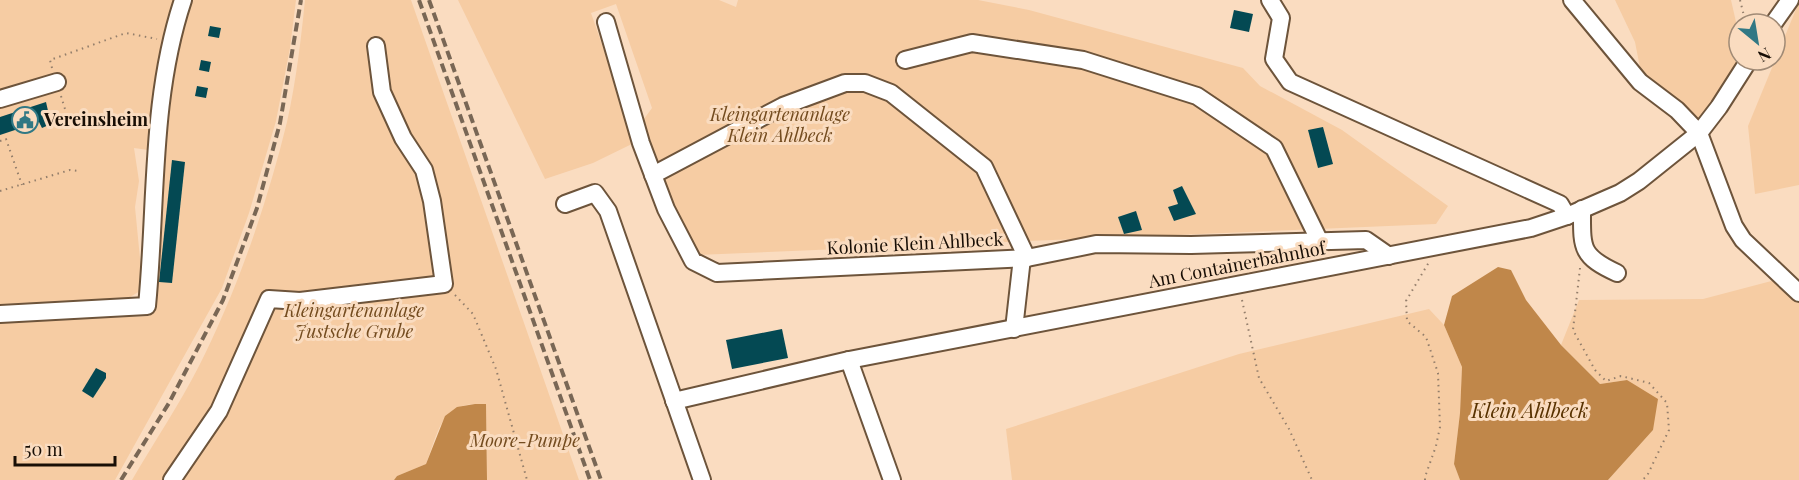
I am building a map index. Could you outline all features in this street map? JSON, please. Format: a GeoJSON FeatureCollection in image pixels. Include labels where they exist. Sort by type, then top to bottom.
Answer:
{"type":"FeatureCollection","features":[{"type":"Feature","properties":{"kind":"street"},"geometry":{"type":"LineString","coordinates":[[0,314],[147,306],[156,151],[162,95],[183,0]]}},
{"type":"Feature","properties":{"kind":"street"},"geometry":{"type":"LineString","coordinates":[[1270,0],[1281,18],[1274,59],[1290,82],[1560,204],[1574,213],[1582,246],[1596,263],[1617,273]]}},
{"type":"Feature","properties":{"kind":"street"},"geometry":{"type":"LineString","coordinates":[[1572,0],[1640,82],[1677,110],[1699,133],[1734,226],[1743,240],[1799,293]]}},
{"type":"Feature","properties":{"kind":"street","name":"Kolonie Klein Ahlbeck"},"geometry":{"type":"LineString","coordinates":[[606,22],[641,143],[666,209],[693,261],[717,273],[1024,258],[1096,244],[1191,246],[1366,240],[1389,256]]}},
{"type":"Feature","properties":{"kind":"street"},"geometry":{"type":"LineString","coordinates":[[905,60],[972,43],[1083,60],[1197,96],[1274,148],[1319,240]]}},
{"type":"Feature","properties":{"kind":"street"},"geometry":{"type":"LineString","coordinates":[[172,480],[219,411],[268,299],[300,301],[444,284],[432,201],[424,170],[403,138],[382,92],[376,46]]}},
{"type":"Feature","properties":{"kind":"street","name":"Am Containerbahnhof"},"geometry":{"type":"LineString","coordinates":[[674,401],[849,360],[1531,228],[1574,213],[1639,182],[1699,133],[1741,72]]}},
{"type":"Feature","properties":{"kind":"street"},"geometry":{"type":"LineString","coordinates":[[0,99],[57,82]]}},
{"type":"Feature","properties":{"kind":"street"},"geometry":{"type":"LineString","coordinates":[[653,175],[783,106],[845,83],[865,83],[891,93],[984,167],[1024,258],[1014,329]]}},
{"type":"Feature","properties":{"kind":"street"},"geometry":{"type":"LineString","coordinates":[[565,204],[595,193],[608,211],[702,480]]}},
{"type":"Feature","properties":{"kind":"street"},"geometry":{"type":"LineString","coordinates":[[849,360],[892,480]]}},
{"type":"Feature","properties":{"kind":"path"},"geometry":{"type":"LineString","coordinates":[[50,60],[126,33],[172,42]]}},
{"type":"Feature","properties":{"kind":"path"},"geometry":{"type":"LineString","coordinates":[[0,141],[6,139],[22,185]]}},
{"type":"Feature","properties":{"kind":"path"},"geometry":{"type":"LineString","coordinates":[[0,191],[70,170],[79,171]]}},
{"type":"Feature","properties":{"kind":"path"},"geometry":{"type":"LineString","coordinates":[[1582,246],[1573,330],[1595,370],[1606,381],[1621,376],[1648,383],[1667,403],[1669,430],[1647,476],[1642,480]]}},
{"type":"Feature","properties":{"kind":"path"},"geometry":{"type":"LineString","coordinates":[[1425,480],[1440,427],[1438,373],[1426,337],[1407,321],[1406,301],[1437,247]]}},
{"type":"Feature","properties":{"kind":"path"},"geometry":{"type":"LineString","coordinates":[[444,284],[473,314],[496,369],[527,480]]}},
{"type":"Feature","properties":{"kind":"path"},"geometry":{"type":"LineString","coordinates":[[1239,285],[1259,378],[1289,429],[1312,480]]}},
{"type":"Feature","properties":{"kind":"green space"},"geometry":{"type":"Polygon","coordinates":[[[0,0],[173,0],[148,150],[134,148],[139,181],[135,207],[143,289],[127,299],[0,305],[0,0]]]}},
{"type":"Feature","properties":{"kind":"green space"},"geometry":{"type":"Polygon","coordinates":[[[188,0],[296,0],[290,48],[276,121],[249,213],[222,288],[115,480],[0,480],[0,322],[150,316],[166,95],[188,0]]]}},
{"type":"Feature","properties":{"kind":"green space"},"geometry":{"type":"Polygon","coordinates":[[[305,0],[411,0],[579,480],[487,480],[486,405],[471,404],[459,407],[444,420],[426,464],[397,476],[394,480],[132,480],[199,366],[226,308],[250,247],[287,122],[298,61],[305,0]]]}},
{"type":"Feature","properties":{"kind":"green space","name":"Kleingartenanlage Klein Ahlbeck"},"geometry":{"type":"Polygon","coordinates":[[[458,0],[719,0],[736,7],[738,0],[978,0],[1029,10],[1243,68],[1260,86],[1342,130],[1448,206],[1436,224],[697,255],[646,141],[641,123],[652,108],[616,4],[591,13],[636,142],[593,163],[545,179],[458,0]]]}},
{"type":"Feature","properties":{"kind":"green space"},"geometry":{"type":"Polygon","coordinates":[[[1615,0],[1731,0],[1734,12],[1727,12],[1727,72],[1733,72],[1698,122],[1643,83],[1635,42],[1615,0]]]}},
{"type":"Feature","properties":{"kind":"green space"},"geometry":{"type":"Polygon","coordinates":[[[1799,2],[1799,185],[1755,194],[1748,126],[1770,72],[1787,72],[1787,31],[1799,2]]]}},
{"type":"Feature","properties":{"kind":"green space"},"geometry":{"type":"Polygon","coordinates":[[[1779,279],[1799,301],[1799,480],[1608,480],[1653,430],[1627,380],[1600,384],[1561,345],[1579,300],[1703,299],[1779,279]]]}},
{"type":"Feature","properties":{"kind":"green space"},"geometry":{"type":"Polygon","coordinates":[[[1429,309],[1444,325],[1462,367],[1454,464],[1460,480],[1012,480],[1006,429],[1239,354],[1429,309]]]}},
{"type":"Feature","properties":{"kind":"water","name":"Klein Ahlbeck"},"geometry":{"type":"Polygon","coordinates":[[[1498,267],[1511,270],[1526,300],[1561,345],[1600,384],[1627,380],[1658,399],[1653,430],[1608,480],[1460,480],[1454,464],[1462,367],[1444,325],[1452,296],[1498,267]]]}},
{"type":"Feature","properties":{"kind":"water"},"geometry":{"type":"Polygon","coordinates":[[[486,404],[487,480],[394,480],[397,476],[426,464],[445,416],[457,407],[486,404]]]}},
{"type":"Feature","properties":{"kind":"building"},"geometry":{"type":"Polygon","coordinates":[[[1234,10],[1253,14],[1249,32],[1230,28],[1234,10]]]}},
{"type":"Feature","properties":{"kind":"building"},"geometry":{"type":"Polygon","coordinates":[[[210,26],[221,28],[219,38],[208,36],[210,26]]]}},
{"type":"Feature","properties":{"kind":"building"},"geometry":{"type":"Polygon","coordinates":[[[201,60],[211,62],[209,72],[199,70],[201,60]]]}},
{"type":"Feature","properties":{"kind":"building"},"geometry":{"type":"Polygon","coordinates":[[[197,86],[208,88],[206,98],[195,96],[197,86]]]}},
{"type":"Feature","properties":{"kind":"building","name":"Vereinsheim"},"geometry":{"type":"Polygon","coordinates":[[[46,102],[51,124],[42,128],[39,122],[0,135],[0,117],[46,102]]]}},
{"type":"Feature","properties":{"kind":"building"},"geometry":{"type":"Polygon","coordinates":[[[1323,127],[1333,164],[1318,168],[1308,130],[1323,127]]]}},
{"type":"Feature","properties":{"kind":"building"},"geometry":{"type":"Polygon","coordinates":[[[172,160],[185,162],[172,283],[159,282],[172,160]]]}},
{"type":"Feature","properties":{"kind":"building"},"geometry":{"type":"Polygon","coordinates":[[[1182,186],[1196,214],[1174,221],[1168,207],[1178,204],[1173,190],[1182,186]]]}},
{"type":"Feature","properties":{"kind":"building"},"geometry":{"type":"Polygon","coordinates":[[[1136,211],[1142,230],[1124,234],[1118,217],[1136,211]]]}},
{"type":"Feature","properties":{"kind":"building"},"geometry":{"type":"Polygon","coordinates":[[[782,329],[788,358],[732,369],[726,340],[782,329]]]}},
{"type":"Feature","properties":{"kind":"building"},"geometry":{"type":"Polygon","coordinates":[[[96,368],[106,373],[106,378],[93,398],[82,391],[96,368]]]}},
{"type":"Feature","properties":{"kind":"railway"},"geometry":{"type":"LineString","coordinates":[[121,480],[169,403],[223,300],[257,208],[280,123],[301,0]]}},
{"type":"Feature","properties":{"kind":"railway"},"geometry":{"type":"LineString","coordinates":[[419,0],[590,480]]}},
{"type":"Feature","properties":{"kind":"railway"},"geometry":{"type":"LineString","coordinates":[[429,0],[601,480]]}},
{"type":"Feature","properties":{"kind":"place","name":"Vereinsheim"},"geometry":{"type":"Point","coordinates":[25,120]}},
{"type":"Feature","properties":{"kind":"park label","name":"Kleingartenanlage Justsche Grube"},"geometry":{"type":"Point","coordinates":[354,321]}},
{"type":"Feature","properties":{"kind":"park label","name":"Moore-Pumpe"},"geometry":{"type":"Point","coordinates":[525,441]}}]}
